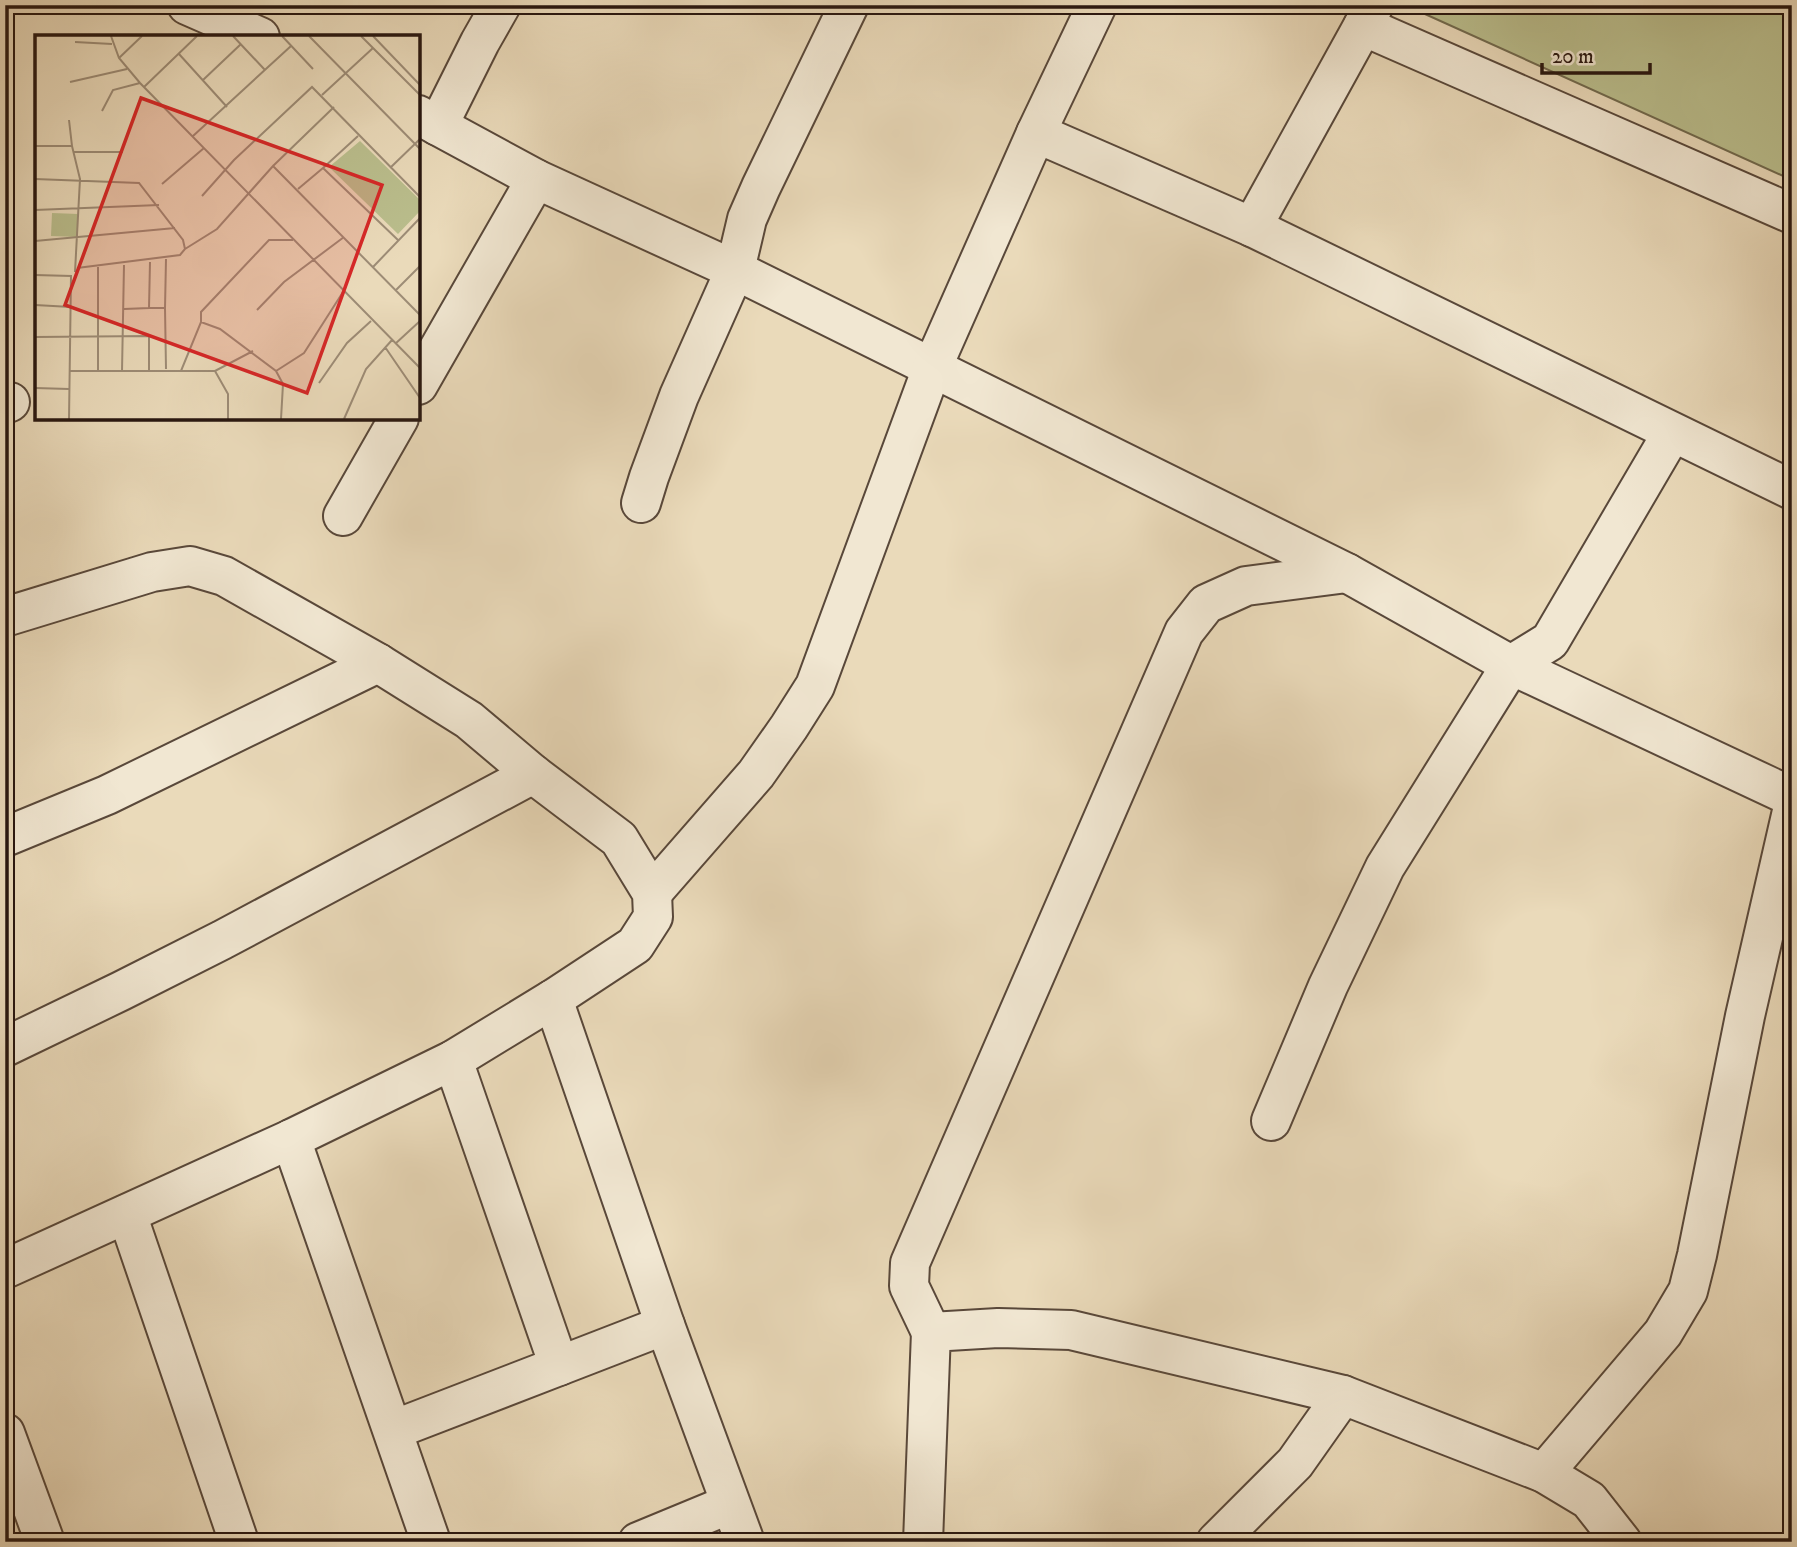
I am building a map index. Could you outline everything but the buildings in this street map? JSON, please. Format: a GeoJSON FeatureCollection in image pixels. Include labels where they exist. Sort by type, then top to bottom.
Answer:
{"type":"FeatureCollection","features":[{"type":"Feature","properties":{"kind":"street"},"geometry":{"type":"LineString","coordinates":[[187,5],[255,35]]}},
{"type":"Feature","properties":{"kind":"street"},"geometry":{"type":"LineString","coordinates":[[500,5],[480,43],[428,120],[536,179],[735,270],[1347,573],[1511,665],[1792,797]]}},
{"type":"Feature","properties":{"kind":"street"},"geometry":{"type":"LineString","coordinates":[[641,503],[679,396],[735,270],[747,219],[849,5]]}},
{"type":"Feature","properties":{"kind":"street"},"geometry":{"type":"LineString","coordinates":[[652,893],[756,774],[815,686],[932,368],[1036,133],[1097,5]]}},
{"type":"Feature","properties":{"kind":"street"},"geometry":{"type":"LineString","coordinates":[[1252,227],[1368,16],[1792,214]]}},
{"type":"Feature","properties":{"kind":"street"},"geometry":{"type":"LineString","coordinates":[[1036,133],[1252,227],[1792,490]]}},
{"type":"Feature","properties":{"kind":"street"},"geometry":{"type":"LineString","coordinates":[[420,382],[536,179]]}},
{"type":"Feature","properties":{"kind":"street"},"geometry":{"type":"LineString","coordinates":[[343,516],[398,420]]}},
{"type":"Feature","properties":{"kind":"street"},"geometry":{"type":"LineString","coordinates":[[1271,1121],[1328,986],[1385,867],[1511,665],[1550,641],[1672,433]]}},
{"type":"Feature","properties":{"kind":"street"},"geometry":{"type":"LineString","coordinates":[[5,617],[152,572],[190,566],[224,576],[378,663],[469,720],[533,774],[619,839],[652,893],[653,917],[635,945],[453,1060],[291,1139],[5,1269]]}},
{"type":"Feature","properties":{"kind":"street"},"geometry":{"type":"LineString","coordinates":[[923,1542],[931,1332],[909,1286],[910,1263],[1184,632],[1206,604],[1246,586],[1347,573]]}},
{"type":"Feature","properties":{"kind":"street"},"geometry":{"type":"LineString","coordinates":[[5,837],[107,795],[378,663]]}},
{"type":"Feature","properties":{"kind":"street"},"geometry":{"type":"LineString","coordinates":[[5,1047],[222,940],[533,774]]}},
{"type":"Feature","properties":{"kind":"street"},"geometry":{"type":"LineString","coordinates":[[1544,1473],[1663,1333],[1688,1291],[1745,1016],[1792,811]]}},
{"type":"Feature","properties":{"kind":"street"},"geometry":{"type":"LineString","coordinates":[[553,999],[665,1325],[745,1542]]}},
{"type":"Feature","properties":{"kind":"street"},"geometry":{"type":"LineString","coordinates":[[453,1060],[559,1366]]}},
{"type":"Feature","properties":{"kind":"street"},"geometry":{"type":"LineString","coordinates":[[291,1139],[431,1542]]}},
{"type":"Feature","properties":{"kind":"street"},"geometry":{"type":"LineString","coordinates":[[127,1214],[239,1542]]}},
{"type":"Feature","properties":{"kind":"street"},"geometry":{"type":"LineString","coordinates":[[393,1430],[665,1325]]}},
{"type":"Feature","properties":{"kind":"street"},"geometry":{"type":"LineString","coordinates":[[931,1332],[998,1328],[1071,1330],[1343,1395],[1544,1473],[1589,1500],[1622,1542]]}},
{"type":"Feature","properties":{"kind":"street"},"geometry":{"type":"LineString","coordinates":[[1216,1542],[1295,1463],[1343,1395]]}},
{"type":"Feature","properties":{"kind":"street"},"geometry":{"type":"LineString","coordinates":[[5,1433],[43,1541]]}},
{"type":"Feature","properties":{"kind":"street"},"geometry":{"type":"LineString","coordinates":[[638,1542],[730,1504]]}},
{"type":"Feature","properties":{"kind":"green space"},"geometry":{"type":"Polygon","coordinates":[[[1405,5],[1792,5],[1792,180],[1405,5]]]}}]}
